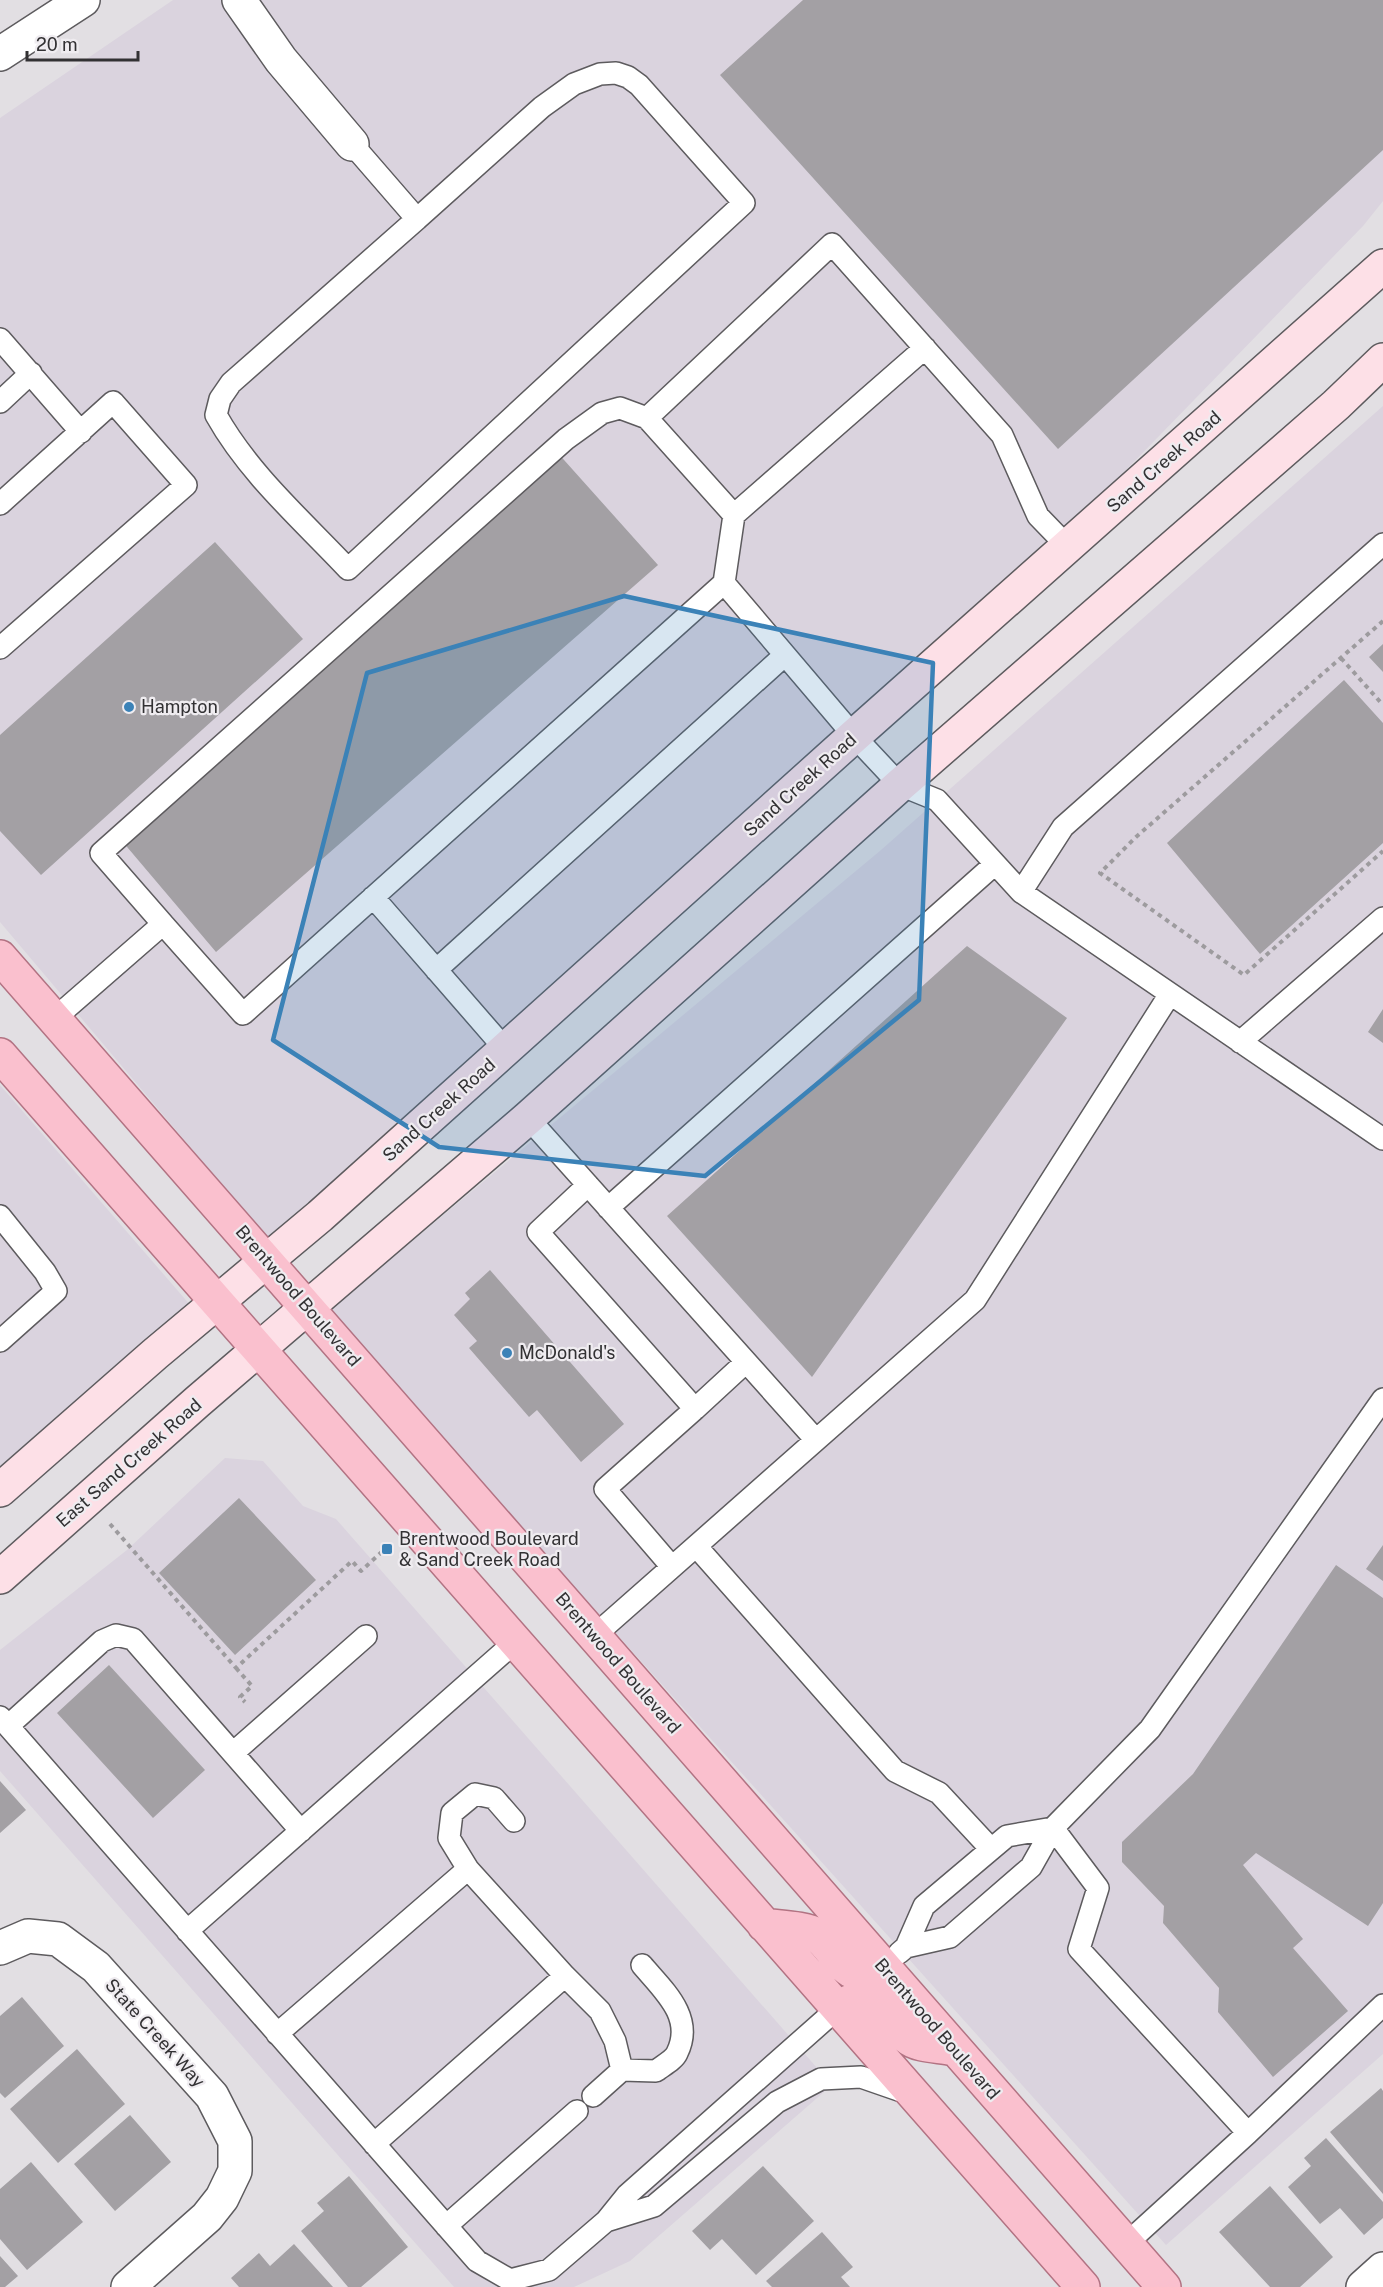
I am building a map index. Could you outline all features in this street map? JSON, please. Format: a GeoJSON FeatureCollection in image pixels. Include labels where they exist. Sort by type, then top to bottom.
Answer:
{"type":"FeatureCollection","features":[{"type":"Feature","properties":{"kind":"main road","name":"Sand Creek Road"},"geometry":{"type":"LineString","coordinates":[[217,1302],[506,1050],[854,736],[1383,266]]}},
{"type":"Feature","properties":{"kind":"main road"},"geometry":{"type":"LineString","coordinates":[[259,1349],[528,1118],[900,785],[1336,405],[1383,360]]}},
{"type":"Feature","properties":{"kind":"main road","name":"Brentwood Boulevard"},"geometry":{"type":"LineString","coordinates":[[0,957],[594,1636],[894,1957],[953,2049],[1164,2287]]}},
{"type":"Feature","properties":{"kind":"main road"},"geometry":{"type":"LineString","coordinates":[[0,1055],[1083,2287]]}},
{"type":"Feature","properties":{"kind":"main road"},"geometry":{"type":"LineString","coordinates":[[0,1490],[217,1302]]}},
{"type":"Feature","properties":{"kind":"main road","name":"East Sand Creek Road"},"geometry":{"type":"LineString","coordinates":[[0,1577],[259,1349]]}},
{"type":"Feature","properties":{"kind":"main road"},"geometry":{"type":"LineString","coordinates":[[764,1924],[815,1934],[840,1963],[855,1974],[872,1974],[894,1957]]}},
{"type":"Feature","properties":{"kind":"main road"},"geometry":{"type":"LineString","coordinates":[[838,2008],[853,1998],[866,1999],[879,2005],[910,2040],[953,2049]]}},
{"type":"Feature","properties":{"kind":"street"},"geometry":{"type":"LineString","coordinates":[[0,54],[83,0]]}},
{"type":"Feature","properties":{"kind":"street"},"geometry":{"type":"LineString","coordinates":[[239,0],[281,60],[352,144]]}},
{"type":"Feature","properties":{"kind":"street","name":"State Creek Way"},"geometry":{"type":"LineString","coordinates":[[14,1942],[58,1939],[96,1967],[212,2096],[235,2141],[235,2171],[222,2198],[207,2217],[128,2287]]}},
{"type":"Feature","properties":{"kind":"street"},"geometry":{"type":"LineString","coordinates":[[1363,2287],[1383,2269]]}},
{"type":"Feature","properties":{"kind":"lane"},"geometry":{"type":"LineString","coordinates":[[600,74],[628,76],[639,85],[744,203],[348,568],[258,473],[228,436],[216,415],[220,399],[249,366],[417,219],[542,107],[574,84],[600,74]]}},
{"type":"Feature","properties":{"kind":"lane"},"geometry":{"type":"LineString","coordinates":[[352,144],[417,219]]}},
{"type":"Feature","properties":{"kind":"lane"},"geometry":{"type":"LineString","coordinates":[[647,418],[832,244],[1002,435],[1038,516],[1068,547]]}},
{"type":"Feature","properties":{"kind":"lane"},"geometry":{"type":"LineString","coordinates":[[0,339],[81,432]]}},
{"type":"Feature","properties":{"kind":"lane"},"geometry":{"type":"LineString","coordinates":[[734,515],[647,418],[620,408],[602,413],[566,439],[101,854],[243,1014],[724,583],[734,515],[925,348]]}},
{"type":"Feature","properties":{"kind":"lane"},"geometry":{"type":"LineString","coordinates":[[0,402],[31,373]]}},
{"type":"Feature","properties":{"kind":"lane"},"geometry":{"type":"LineString","coordinates":[[0,504],[113,402],[186,485],[0,648]]}},
{"type":"Feature","properties":{"kind":"lane"},"geometry":{"type":"LineString","coordinates":[[1020,892],[1063,826],[1383,544]]}},
{"type":"Feature","properties":{"kind":"lane"},"geometry":{"type":"LineString","coordinates":[[724,583],[854,736],[900,785],[937,800],[1020,892],[1383,1139]]}},
{"type":"Feature","properties":{"kind":"lane"},"geometry":{"type":"LineString","coordinates":[[435,970],[785,655]]}},
{"type":"Feature","properties":{"kind":"lane"},"geometry":{"type":"LineString","coordinates":[[608,1208],[995,864]]}},
{"type":"Feature","properties":{"kind":"lane"},"geometry":{"type":"LineString","coordinates":[[373,897],[506,1050]]}},
{"type":"Feature","properties":{"kind":"lane"},"geometry":{"type":"LineString","coordinates":[[1240,1042],[1383,918]]}},
{"type":"Feature","properties":{"kind":"lane"},"geometry":{"type":"LineString","coordinates":[[54,1019],[163,924]]}},
{"type":"Feature","properties":{"kind":"lane"},"geometry":{"type":"LineString","coordinates":[[594,1636],[975,1300],[1170,994]]}},
{"type":"Feature","properties":{"kind":"lane"},"geometry":{"type":"LineString","coordinates":[[528,1118],[816,1440]]}},
{"type":"Feature","properties":{"kind":"lane"},"geometry":{"type":"LineString","coordinates":[[588,1185],[538,1232],[694,1409]]}},
{"type":"Feature","properties":{"kind":"lane"},"geometry":{"type":"LineString","coordinates":[[0,1216],[45,1272],[56,1291],[0,1341]]}},
{"type":"Feature","properties":{"kind":"lane"},"geometry":{"type":"LineString","coordinates":[[672,1567],[605,1489],[746,1362]]}},
{"type":"Feature","properties":{"kind":"lane"},"geometry":{"type":"LineString","coordinates":[[894,1957],[950,1938],[1031,1868],[1053,1828],[1150,1729],[1383,1399]]}},
{"type":"Feature","properties":{"kind":"lane"},"geometry":{"type":"LineString","coordinates":[[696,1546],[895,1771],[939,1793],[991,1849]]}},
{"type":"Feature","properties":{"kind":"lane"},"geometry":{"type":"LineString","coordinates":[[301,1831],[133,1639],[116,1635],[102,1641],[4,1722],[477,2261],[510,2280],[549,2270],[606,2221],[627,2195],[838,2008]]}},
{"type":"Feature","properties":{"kind":"lane"},"geometry":{"type":"LineString","coordinates":[[233,1753],[366,1636]]}},
{"type":"Feature","properties":{"kind":"lane"},"geometry":{"type":"LineString","coordinates":[[187,1931],[515,1642]]}},
{"type":"Feature","properties":{"kind":"lane"},"geometry":{"type":"LineString","coordinates":[[514,1821],[494,1798],[475,1794],[452,1813],[449,1838],[468,1869],[564,1976],[600,2011],[615,2041],[622,2070]]}},
{"type":"Feature","properties":{"kind":"lane"},"geometry":{"type":"LineString","coordinates":[[894,1957],[924,1906],[1007,1836],[1053,1828]]}},
{"type":"Feature","properties":{"kind":"lane"},"geometry":{"type":"LineString","coordinates":[[1053,1828],[1098,1888],[1079,1949],[1248,2133]]}},
{"type":"Feature","properties":{"kind":"lane"},"geometry":{"type":"LineString","coordinates":[[277,2034],[468,1869]]}},
{"type":"Feature","properties":{"kind":"lane"},"geometry":{"type":"LineString","coordinates":[[594,2096],[622,2070],[656,2071],[677,2054],[684,2026],[675,2004],[642,1965]]}},
{"type":"Feature","properties":{"kind":"lane"},"geometry":{"type":"LineString","coordinates":[[374,2144],[564,1976]]}},
{"type":"Feature","properties":{"kind":"lane"},"geometry":{"type":"LineString","coordinates":[[1126,2244],[1383,2005]]}},
{"type":"Feature","properties":{"kind":"lane"},"geometry":{"type":"LineString","coordinates":[[606,2221],[654,2206],[777,2102],[821,2079],[861,2077],[914,2095]]}},
{"type":"Feature","properties":{"kind":"lane"},"geometry":{"type":"LineString","coordinates":[[446,2226],[577,2111]]}},
{"type":"Feature","properties":{"kind":"path"},"geometry":{"type":"LineString","coordinates":[[1383,621],[1136,837],[1100,873],[1244,975],[1383,851]]}},
{"type":"Feature","properties":{"kind":"path"},"geometry":{"type":"LineString","coordinates":[[1341,658],[1383,705]]}},
{"type":"Feature","properties":{"kind":"path"},"geometry":{"type":"LineString","coordinates":[[88,1499],[236,1668],[352,1561],[361,1571],[411,1524]]}},
{"type":"Feature","properties":{"kind":"highlighted area"},"geometry":{"type":"Polygon","coordinates":[[[624,596],[933,663],[919,1000],[705,1176],[439,1147],[273,1040],[367,673],[624,596]]]}},
{"type":"Feature","properties":{"kind":"shaded area"},"geometry":{"type":"Polygon","coordinates":[[[173,0],[1383,0],[1383,201],[1363,226],[1091,506],[268,1239],[0,922],[0,118],[173,0]]]}},
{"type":"Feature","properties":{"kind":"shaded area"},"geometry":{"type":"Polygon","coordinates":[[[1383,406],[1383,2054],[1166,2245],[327,1312],[881,850],[1383,406]]]}},
{"type":"Feature","properties":{"kind":"shaded area"},"geometry":{"type":"Polygon","coordinates":[[[0,1085],[191,1306],[0,1472],[0,1085]]]}},
{"type":"Feature","properties":{"kind":"shaded area"},"geometry":{"type":"Polygon","coordinates":[[[225,1458],[263,1461],[303,1506],[336,1519],[832,2085],[630,2261],[574,2287],[454,2287],[0,1771],[0,1650],[127,1550],[225,1458]]]}},
{"type":"Feature","properties":{"kind":"building"},"geometry":{"type":"Polygon","coordinates":[[[803,0],[1383,0],[1383,150],[1058,449],[720,75],[803,0]]]}},
{"type":"Feature","properties":{"kind":"building"},"geometry":{"type":"Polygon","coordinates":[[[556,451],[658,565],[216,952],[122,841],[556,451]]]}},
{"type":"Feature","properties":{"kind":"building","name":"Hampton"},"geometry":{"type":"Polygon","coordinates":[[[215,542],[303,639],[41,875],[0,831],[0,735],[215,542]]]}},
{"type":"Feature","properties":{"kind":"building"},"geometry":{"type":"Polygon","coordinates":[[[1383,644],[1383,672],[1369,657],[1383,644]]]}},
{"type":"Feature","properties":{"kind":"building"},"geometry":{"type":"Polygon","coordinates":[[[1344,680],[1383,723],[1383,843],[1260,954],[1167,843],[1344,680]]]}},
{"type":"Feature","properties":{"kind":"building"},"geometry":{"type":"Polygon","coordinates":[[[967,946],[1067,1018],[812,1377],[667,1216],[967,946]]]}},
{"type":"Feature","properties":{"kind":"building"},"geometry":{"type":"Polygon","coordinates":[[[1383,1009],[1383,1043],[1368,1032],[1383,1009]]]}},
{"type":"Feature","properties":{"kind":"building"},"geometry":{"type":"Polygon","coordinates":[[[490,1270],[624,1424],[581,1462],[537,1410],[529,1417],[469,1348],[477,1341],[454,1315],[470,1299],[465,1293],[490,1270]]]}},
{"type":"Feature","properties":{"kind":"building"},"geometry":{"type":"Polygon","coordinates":[[[239,1498],[316,1580],[235,1655],[159,1573],[239,1498]]]}},
{"type":"Feature","properties":{"kind":"building"},"geometry":{"type":"Polygon","coordinates":[[[1383,1545],[1383,1581],[1366,1569],[1383,1545]]]}},
{"type":"Feature","properties":{"kind":"building"},"geometry":{"type":"Polygon","coordinates":[[[1336,1565],[1383,1598],[1383,1903],[1368,1926],[1256,1853],[1243,1865],[1303,1939],[1293,1948],[1348,2011],[1273,2077],[1218,2012],[1219,1988],[1163,1923],[1164,1906],[1122,1862],[1122,1842],[1193,1774],[1336,1565]]]}},
{"type":"Feature","properties":{"kind":"building"},"geometry":{"type":"Polygon","coordinates":[[[109,1665],[205,1770],[153,1818],[57,1713],[109,1665]]]}},
{"type":"Feature","properties":{"kind":"building"},"geometry":{"type":"Polygon","coordinates":[[[0,1781],[26,1810],[0,1833],[0,1781]]]}},
{"type":"Feature","properties":{"kind":"building"},"geometry":{"type":"Polygon","coordinates":[[[22,1997],[64,2046],[5,2098],[0,2093],[0,2016],[22,1997]]]}},
{"type":"Feature","properties":{"kind":"building"},"geometry":{"type":"Polygon","coordinates":[[[77,2049],[125,2104],[58,2163],[10,2109],[77,2049]]]}},
{"type":"Feature","properties":{"kind":"building"},"geometry":{"type":"Polygon","coordinates":[[[1381,2088],[1383,2091],[1383,2194],[1330,2132],[1381,2088]]]}},
{"type":"Feature","properties":{"kind":"building"},"geometry":{"type":"Polygon","coordinates":[[[130,2115],[171,2162],[115,2211],[74,2164],[130,2115]]]}},
{"type":"Feature","properties":{"kind":"building"},"geometry":{"type":"Polygon","coordinates":[[[1326,2138],[1383,2202],[1383,2218],[1364,2235],[1340,2208],[1320,2224],[1288,2187],[1311,2166],[1304,2158],[1326,2138]]]}},
{"type":"Feature","properties":{"kind":"building"},"geometry":{"type":"Polygon","coordinates":[[[31,2162],[83,2222],[27,2270],[0,2239],[0,2189],[31,2162]]]}},
{"type":"Feature","properties":{"kind":"building"},"geometry":{"type":"Polygon","coordinates":[[[763,2166],[814,2221],[756,2275],[722,2239],[710,2250],[692,2231],[763,2166]]]}},
{"type":"Feature","properties":{"kind":"building"},"geometry":{"type":"Polygon","coordinates":[[[349,2176],[408,2247],[361,2287],[348,2287],[301,2231],[324,2211],[317,2203],[349,2176]]]}},
{"type":"Feature","properties":{"kind":"building"},"geometry":{"type":"Polygon","coordinates":[[[1270,2186],[1333,2257],[1300,2287],[1270,2287],[1219,2232],[1270,2186]]]}},
{"type":"Feature","properties":{"kind":"building"},"geometry":{"type":"Polygon","coordinates":[[[822,2232],[853,2267],[841,2277],[850,2287],[772,2287],[766,2281],[822,2232]]]}},
{"type":"Feature","properties":{"kind":"building"},"geometry":{"type":"Polygon","coordinates":[[[294,2244],[333,2287],[239,2287],[231,2278],[259,2253],[270,2266],[294,2244]]]}},
{"type":"Feature","properties":{"kind":"building"},"geometry":{"type":"Polygon","coordinates":[[[0,2256],[18,2276],[5,2287],[0,2287],[0,2256]]]}},
{"type":"Feature","properties":{"kind":"place","name":"Hampton"},"geometry":{"type":"Point","coordinates":[129,707]}},
{"type":"Feature","properties":{"kind":"place","name":"McDonald's"},"geometry":{"type":"Point","coordinates":[507,1353]}},
{"type":"Feature","properties":{"kind":"place","name":"Brentwood Boulevard & Sand Creek Road"},"geometry":{"type":"Point","coordinates":[387,1549]}}]}
